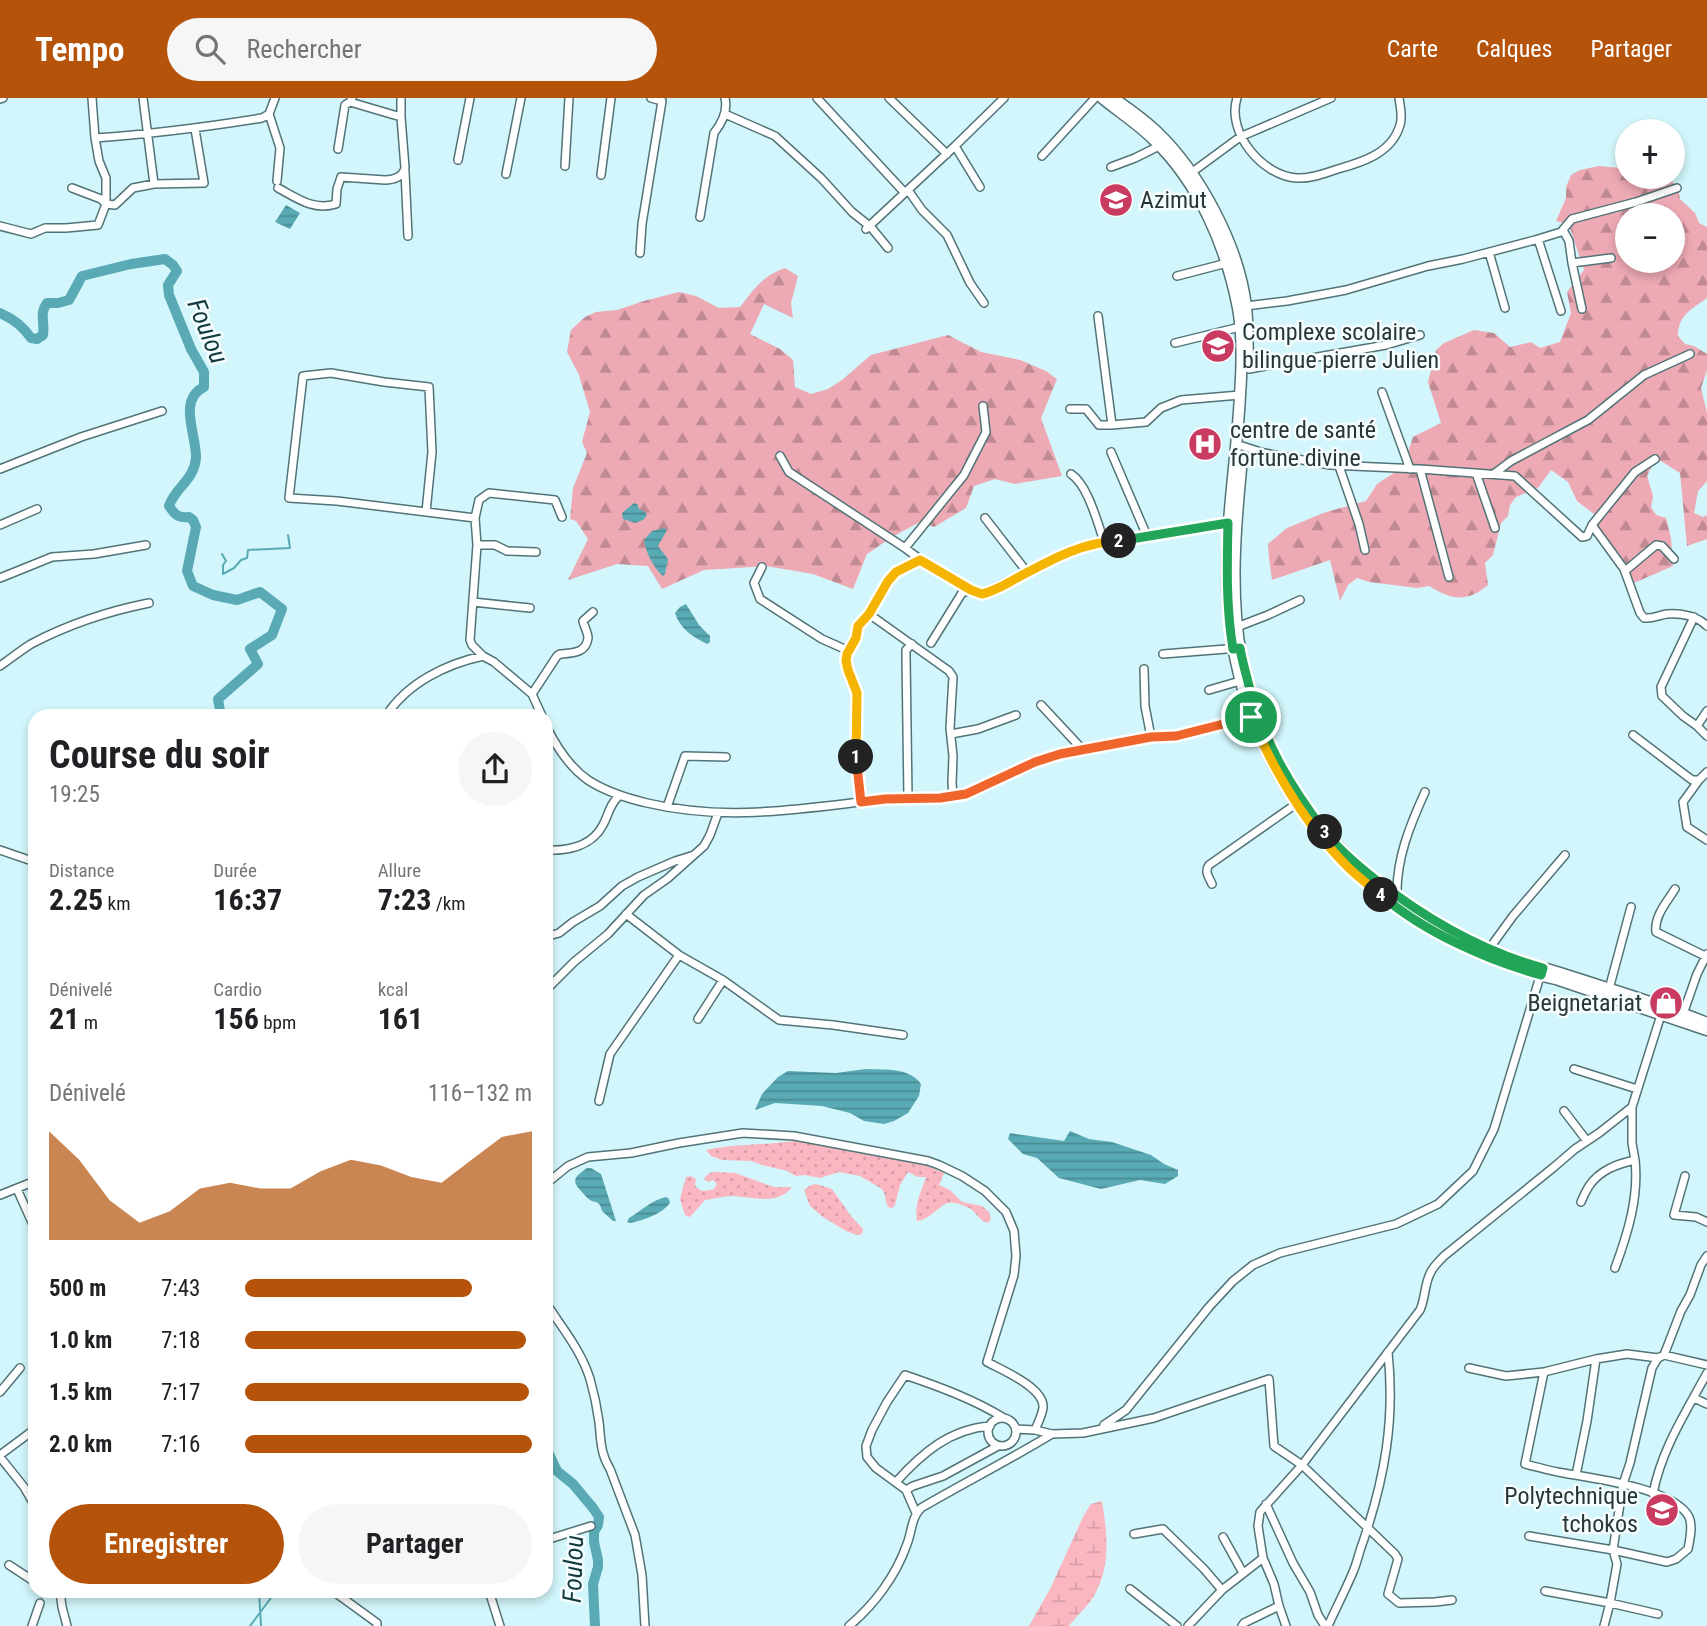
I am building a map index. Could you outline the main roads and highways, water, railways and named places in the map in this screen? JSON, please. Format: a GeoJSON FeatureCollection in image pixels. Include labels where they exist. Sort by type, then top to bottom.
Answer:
{"type":"FeatureCollection","features":[{"type":"Feature","properties":{"kind":"main road"},"geometry":{"type":"LineString","coordinates":[[1102,98],[1153,139],[1185,178],[1206,211],[1227,263],[1239,310],[1242,370],[1228,523],[1229,622],[1251,717],[1263,746],[1296,804],[1345,864],[1386,899],[1433,931],[1465,947],[1661,1015],[1707,1023]]}},
{"type":"Feature","properties":{"kind":"main road"},"geometry":{"type":"LineString","coordinates":[[1113,98],[1156,131],[1179,156],[1214,208],[1235,260],[1246,306],[1248,369],[1236,526],[1236,649],[1257,715],[1276,757],[1301,800],[1350,859],[1396,896],[1439,924],[1542,972],[1609,989],[1707,1030]]}},
{"type":"Feature","properties":{"kind":"water"},"geometry":{"type":"Polygon","coordinates":[[[286,205],[300,213],[290,229],[275,222],[286,205]]]}},
{"type":"Feature","properties":{"kind":"water"},"geometry":{"type":"Polygon","coordinates":[[[634,503],[647,515],[635,523],[623,519],[622,513],[634,503]]]}},
{"type":"Feature","properties":{"kind":"water"},"geometry":{"type":"Polygon","coordinates":[[[664,528],[667,530],[658,546],[668,559],[663,576],[651,560],[644,540],[652,531],[664,528]]]}},
{"type":"Feature","properties":{"kind":"water"},"geometry":{"type":"Polygon","coordinates":[[[686,604],[699,625],[710,636],[710,642],[707,644],[688,632],[677,619],[675,613],[686,604]]]}},
{"type":"Feature","properties":{"kind":"water"},"geometry":{"type":"Polygon","coordinates":[[[866,1069],[896,1070],[910,1075],[921,1084],[919,1096],[908,1113],[884,1124],[864,1121],[850,1113],[822,1106],[775,1103],[755,1110],[762,1094],[778,1077],[788,1071],[836,1073],[866,1069]]]}},
{"type":"Feature","properties":{"kind":"water"},"geometry":{"type":"Polygon","coordinates":[[[1070,1131],[1089,1139],[1112,1142],[1151,1155],[1178,1170],[1178,1176],[1165,1184],[1140,1180],[1101,1189],[1059,1178],[1037,1158],[1023,1154],[1008,1139],[1010,1133],[1064,1141],[1070,1131]]]}},
{"type":"Feature","properties":{"kind":"water"},"geometry":{"type":"Polygon","coordinates":[[[587,1168],[601,1174],[616,1221],[602,1211],[599,1204],[590,1200],[576,1184],[577,1176],[587,1168]]]}},
{"type":"Feature","properties":{"kind":"water"},"geometry":{"type":"Polygon","coordinates":[[[666,1197],[670,1203],[662,1211],[642,1220],[627,1222],[647,1206],[666,1197]]]}},
{"type":"Feature","properties":{"kind":"waterway","name":"Foulou"},"geometry":{"type":"LineString","coordinates":[[0,313],[18,323],[31,338],[37,339],[43,335],[43,315],[47,303],[69,300],[82,276],[165,259],[177,271],[168,285],[169,295],[191,349],[204,372],[204,387],[191,400],[190,409],[196,449],[195,466],[169,506],[177,515],[193,520],[196,527],[187,571],[193,586],[213,595],[237,600],[260,592],[282,609],[272,635],[250,649],[258,664],[218,699],[220,709]]}},
{"type":"Feature","properties":{"kind":"waterway"},"geometry":{"type":"LineString","coordinates":[[222,554],[226,561],[223,574],[247,558],[248,550],[290,548],[288,535]]}},
{"type":"Feature","properties":{"kind":"waterway","name":"Foulou"},"geometry":{"type":"LineString","coordinates":[[553,1463],[557,1471],[573,1484],[599,1517],[594,1532],[598,1560],[593,1584],[595,1626]]}},
{"type":"Feature","properties":{"kind":"waterway"},"geometry":{"type":"LineString","coordinates":[[259,1598],[261,1626]]}},
{"type":"Feature","properties":{"kind":"waterway"},"geometry":{"type":"LineString","coordinates":[[250,1626],[271,1598]]}},
{"type":"Feature","properties":{"kind":"place","name":"Azimut"},"geometry":{"type":"Point","coordinates":[1116,200]}},
{"type":"Feature","properties":{"kind":"place","name":"Complexe scolaire bilingue pierre Julien"},"geometry":{"type":"Point","coordinates":[1218,346]}},
{"type":"Feature","properties":{"kind":"place","name":"centre de santé fortune divine"},"geometry":{"type":"Point","coordinates":[1205,444]}},
{"type":"Feature","properties":{"kind":"place","name":"Beignetariat"},"geometry":{"type":"Point","coordinates":[1666,1003]}},
{"type":"Feature","properties":{"kind":"place","name":"Polytechnique tchokos"},"geometry":{"type":"Point","coordinates":[1662,1510]}}]}
